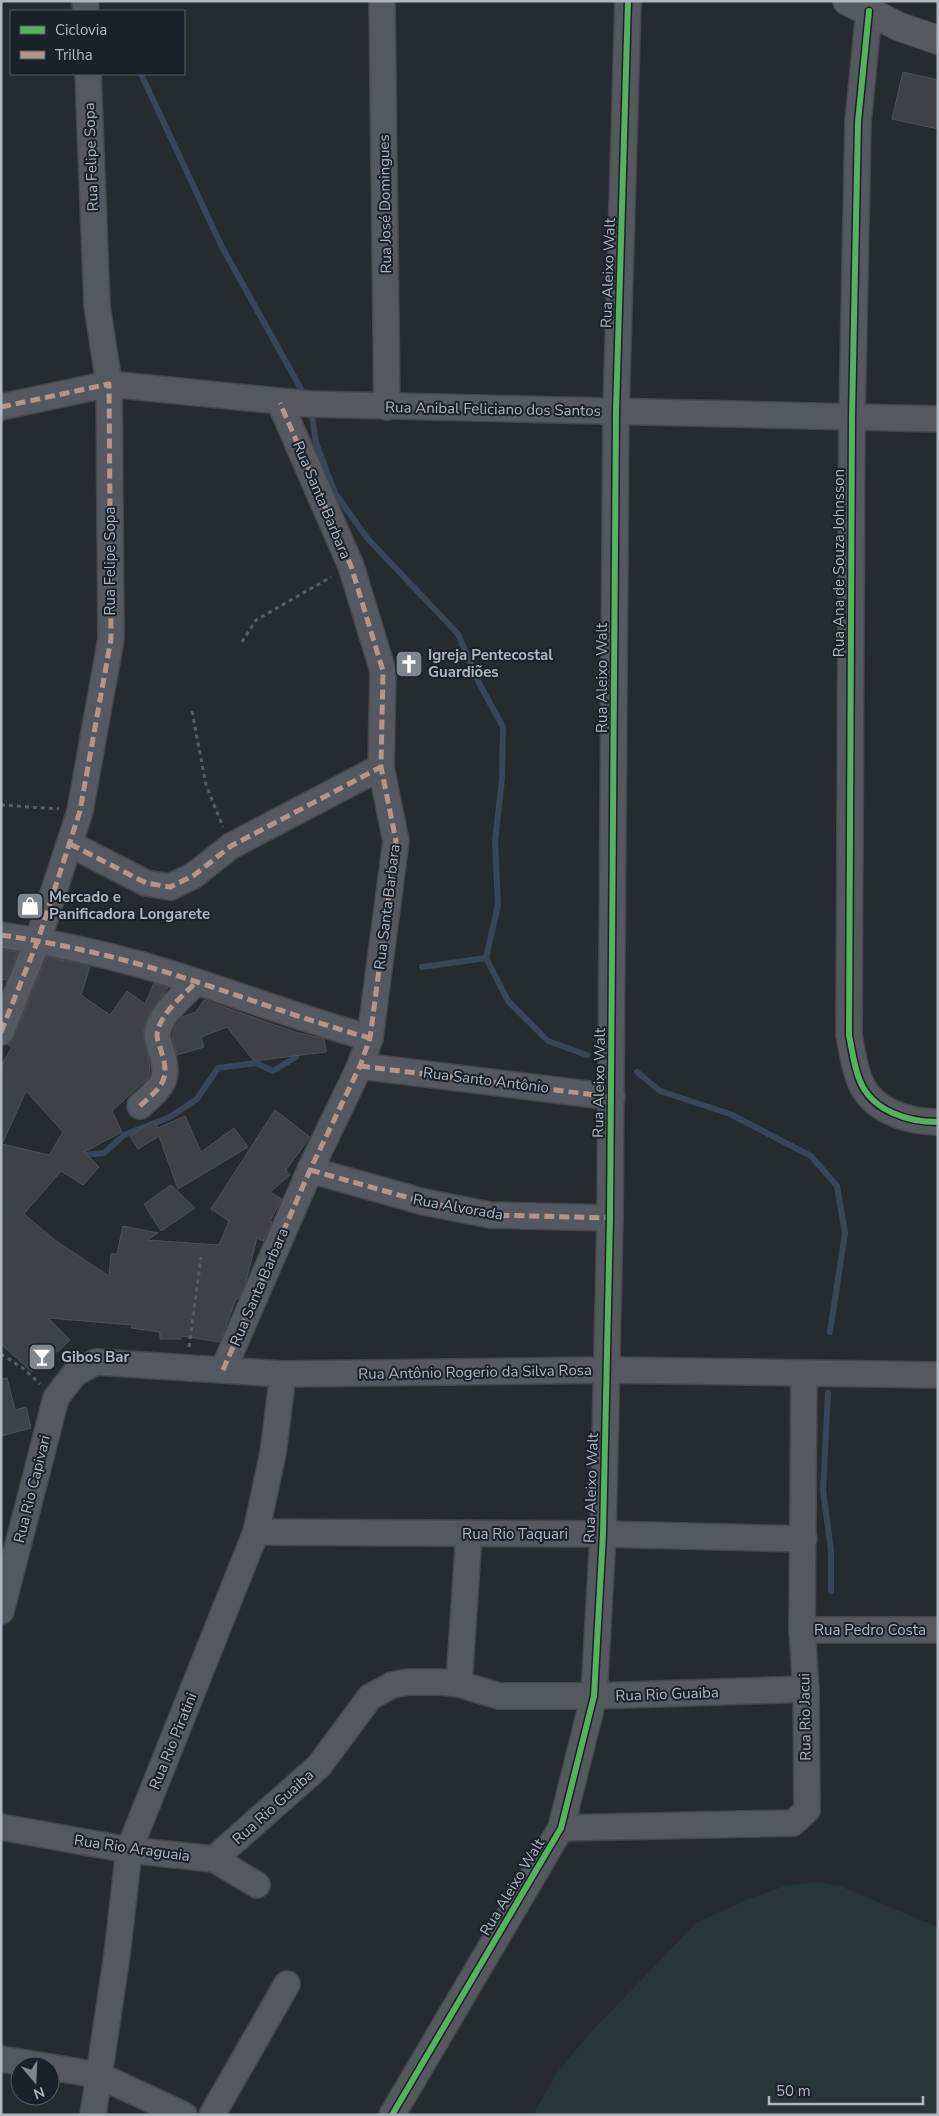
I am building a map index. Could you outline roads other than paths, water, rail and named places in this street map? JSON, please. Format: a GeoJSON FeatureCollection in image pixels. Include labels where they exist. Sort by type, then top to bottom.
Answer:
{"type":"FeatureCollection","features":[{"type":"Feature","properties":{"kind":"main road"},"geometry":{"type":"LineString","coordinates":[[858,6],[900,26],[938,40]]}},
{"type":"Feature","properties":{"kind":"street","name":"Rua José Domingues"},"geometry":{"type":"LineString","coordinates":[[382,1],[387,407]]}},
{"type":"Feature","properties":{"kind":"street","name":"Rua Aleixo Walt"},"geometry":{"type":"LineString","coordinates":[[392,2115],[561,1828],[594,1696],[603,1534],[607,1370],[612,1097],[616,412],[628,1]]}},
{"type":"Feature","properties":{"kind":"street","name":"Rua Ana de Souza Johnsson"},"geometry":{"type":"LineString","coordinates":[[858,6],[858,122],[852,417],[849,1035],[860,1082],[880,1107],[917,1122],[938,1122]]}},
{"type":"Feature","properties":{"kind":"street","name":"Rua Felipe Sopa"},"geometry":{"type":"LineString","coordinates":[[1,1032],[38,940],[80,811],[111,639],[109,384],[97,305],[88,75]]}},
{"type":"Feature","properties":{"kind":"street","name":"Rua Anibal Feliciano dos Santos"},"geometry":{"type":"LineString","coordinates":[[1,407],[109,384],[280,403],[938,419]]}},
{"type":"Feature","properties":{"kind":"street","name":"Rua Santa Barbara"},"geometry":{"type":"LineString","coordinates":[[223,1370],[310,1170],[360,1066],[370,1038],[396,841],[381,767],[383,671],[351,566],[280,403]]}},
{"type":"Feature","properties":{"kind":"street"},"geometry":{"type":"LineString","coordinates":[[70,844],[146,883],[170,887],[193,876],[231,846],[381,767]]}},
{"type":"Feature","properties":{"kind":"street"},"geometry":{"type":"LineString","coordinates":[[1,935],[38,940],[142,965],[327,1026],[370,1038]]}},
{"type":"Feature","properties":{"kind":"street"},"geometry":{"type":"LineString","coordinates":[[140,1106],[161,1087],[166,1076],[165,1064],[157,1036],[160,1024],[173,1006],[196,982]]}},
{"type":"Feature","properties":{"kind":"street","name":"Rua Santo Antônio"},"geometry":{"type":"LineString","coordinates":[[360,1066],[612,1097]]}},
{"type":"Feature","properties":{"kind":"street","name":"Rua Alvorada"},"geometry":{"type":"LineString","coordinates":[[310,1170],[424,1202],[490,1216],[610,1218]]}},
{"type":"Feature","properties":{"kind":"street","name":"Rua Antônio Rogerio da Silva Rosa"},"geometry":{"type":"LineString","coordinates":[[74,1373],[96,1362],[283,1374],[607,1370],[938,1375]]}},
{"type":"Feature","properties":{"kind":"street","name":"Rua Rio Capivari"},"geometry":{"type":"LineString","coordinates":[[2,1609],[56,1398],[74,1373]]}},
{"type":"Feature","properties":{"kind":"street","name":"Rua Rio Jacui"},"geometry":{"type":"LineString","coordinates":[[561,1828],[793,1823],[807,1810],[806,1689],[802,1630],[804,1373]]}},
{"type":"Feature","properties":{"kind":"street","name":"Rua Rio Piratini"},"geometry":{"type":"LineString","coordinates":[[93,2115],[117,1955],[129,1850],[256,1532],[273,1453],[283,1374]]}},
{"type":"Feature","properties":{"kind":"street","name":"Rua Rio Taquari"},"geometry":{"type":"LineString","coordinates":[[256,1532],[603,1534],[804,1539]]}},
{"type":"Feature","properties":{"kind":"street"},"geometry":{"type":"LineString","coordinates":[[459,1684],[469,1533]]}},
{"type":"Feature","properties":{"kind":"street","name":"Rua Pedro Costa"},"geometry":{"type":"LineString","coordinates":[[802,1630],[938,1630]]}},
{"type":"Feature","properties":{"kind":"street","name":"Rua Rio Guaiba"},"geometry":{"type":"LineString","coordinates":[[214,1859],[319,1766],[370,1697],[392,1685],[408,1682],[459,1684],[499,1696],[594,1696],[806,1689]]}},
{"type":"Feature","properties":{"kind":"street","name":"Rua Rio Araguaia"},"geometry":{"type":"LineString","coordinates":[[1,1827],[129,1850],[214,1859],[257,1885]]}},
{"type":"Feature","properties":{"kind":"street"},"geometry":{"type":"LineString","coordinates":[[212,2115],[287,1984]]}},
{"type":"Feature","properties":{"kind":"street"},"geometry":{"type":"LineString","coordinates":[[60,2069],[98,2075],[184,2115]]}},
{"type":"Feature","properties":{"kind":"waterway"},"geometry":{"type":"LineString","coordinates":[[141,75],[222,247],[306,398]]}},
{"type":"Feature","properties":{"kind":"waterway"},"geometry":{"type":"LineString","coordinates":[[311,409],[316,443],[335,493],[367,538],[458,634],[479,683],[503,727],[502,779],[495,841],[498,905],[486,958],[508,1001],[548,1041],[587,1055]]}},
{"type":"Feature","properties":{"kind":"waterway"},"geometry":{"type":"LineString","coordinates":[[422,967],[486,958]]}},
{"type":"Feature","properties":{"kind":"waterway"},"geometry":{"type":"LineString","coordinates":[[78,1156],[104,1153],[124,1135],[170,1117],[197,1099],[218,1068],[256,1063],[273,1071],[296,1057]]}},
{"type":"Feature","properties":{"kind":"waterway"},"geometry":{"type":"LineString","coordinates":[[637,1072],[660,1091],[730,1114],[811,1156],[837,1186],[845,1233],[830,1332]]}},
{"type":"Feature","properties":{"kind":"waterway"},"geometry":{"type":"LineString","coordinates":[[828,1393],[823,1490],[831,1550],[831,1591]]}},
{"type":"Feature","properties":{"kind":"place","name":"Igreja Pentecostal Guardiões"},"geometry":{"type":"Point","coordinates":[409,664]}},
{"type":"Feature","properties":{"kind":"place","name":"Mercado e Panificadora Longarete"},"geometry":{"type":"Point","coordinates":[30,906]}},
{"type":"Feature","properties":{"kind":"place","name":"Gibos Bar"},"geometry":{"type":"Point","coordinates":[42,1357]}}]}
